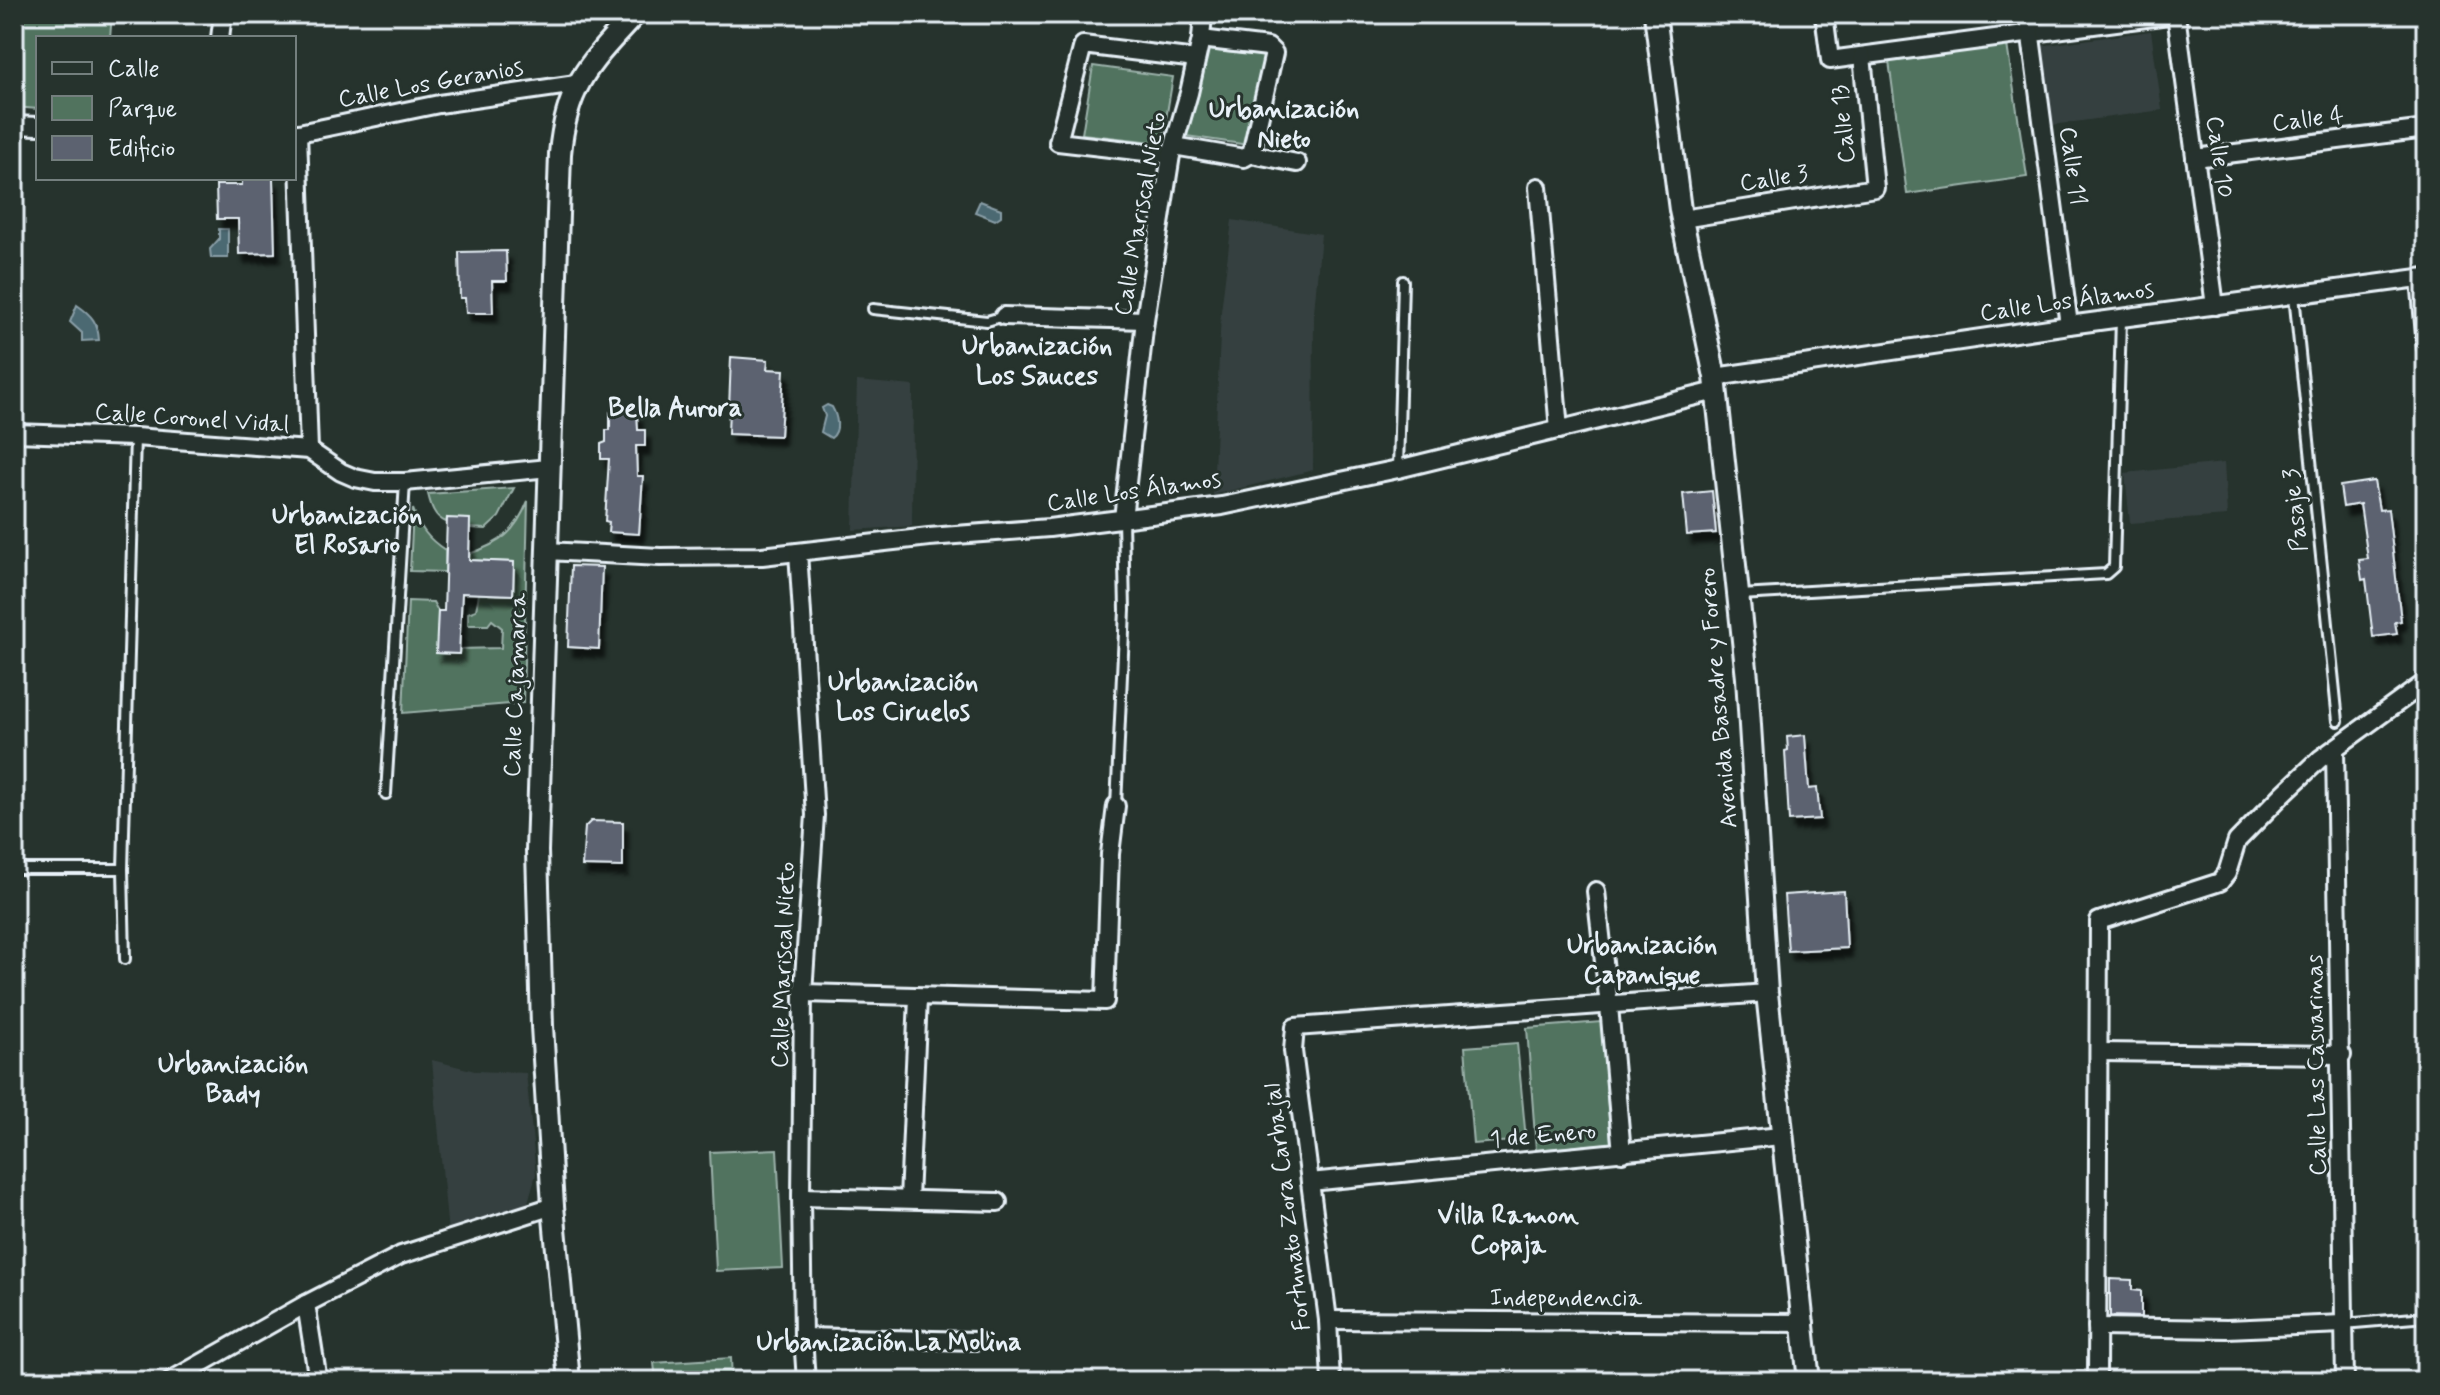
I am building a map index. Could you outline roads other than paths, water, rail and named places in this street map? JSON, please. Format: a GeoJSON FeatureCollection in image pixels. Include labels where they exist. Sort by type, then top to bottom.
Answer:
{"type":"FeatureCollection","features":[{"type":"Feature","properties":{"kind":"street"},"geometry":{"type":"LineString","coordinates":[[220,36],[223,14]]}},
{"type":"Feature","properties":{"kind":"street","name":"Calle Cajamarca"},"geometry":{"type":"LineString","coordinates":[[569,1381],[553,1206],[542,1026],[537,851],[560,154],[566,107],[576,84],[635,14]]}},
{"type":"Feature","properties":{"kind":"street","name":"Calle Mariscal Nieto"},"geometry":{"type":"LineString","coordinates":[[1123,519],[1145,320],[1173,151],[1201,39],[1203,14]]}},
{"type":"Feature","properties":{"kind":"street","name":"Avenida Basadre y Forero"},"geometry":{"type":"LineString","coordinates":[[1655,14],[1682,219],[1715,384],[1747,678],[1767,993],[1809,1381]]}},
{"type":"Feature","properties":{"kind":"street","name":"Calle 13"},"geometry":{"type":"LineString","coordinates":[[1824,14],[1830,60],[1862,56],[1875,188]]}},
{"type":"Feature","properties":{"kind":"street","name":"Calle 11"},"geometry":{"type":"LineString","coordinates":[[2028,14],[2069,325]]}},
{"type":"Feature","properties":{"kind":"street"},"geometry":{"type":"LineString","coordinates":[[1862,56],[2176,14]]}},
{"type":"Feature","properties":{"kind":"street","name":"Calle 10"},"geometry":{"type":"LineString","coordinates":[[2176,14],[2215,306]]}},
{"type":"Feature","properties":{"kind":"street"},"geometry":{"type":"LineString","coordinates":[[1201,39],[1268,47],[1274,53],[1251,154]]}},
{"type":"Feature","properties":{"kind":"street"},"geometry":{"type":"LineString","coordinates":[[1196,59],[1083,45],[1058,142],[1244,158],[1251,154],[1297,163]]}},
{"type":"Feature","properties":{"kind":"street","name":"Calle Los Geranios"},"geometry":{"type":"LineString","coordinates":[[296,134],[439,104],[576,84]]}},
{"type":"Feature","properties":{"kind":"street"},"geometry":{"type":"LineString","coordinates":[[14,125],[36,126]]}},
{"type":"Feature","properties":{"kind":"street","name":"Calle 4"},"geometry":{"type":"LineString","coordinates":[[2195,158],[2426,129]]}},
{"type":"Feature","properties":{"kind":"street"},"geometry":{"type":"LineString","coordinates":[[296,134],[309,450]]}},
{"type":"Feature","properties":{"kind":"street"},"geometry":{"type":"LineString","coordinates":[[1538,187],[1559,430]]}},
{"type":"Feature","properties":{"kind":"street","name":"Calle 3"},"geometry":{"type":"LineString","coordinates":[[1682,219],[1875,188]]}},
{"type":"Feature","properties":{"kind":"street"},"geometry":{"type":"LineString","coordinates":[[2423,278],[2426,347]]}},
{"type":"Feature","properties":{"kind":"street","name":"Calle Los Álamos"},"geometry":{"type":"LineString","coordinates":[[547,551],[698,557],[762,556],[1222,506],[1398,469],[1559,430],[1715,384],[2069,325],[2423,278]]}},
{"type":"Feature","properties":{"kind":"street"},"geometry":{"type":"LineString","coordinates":[[1004,316],[1145,320]]}},
{"type":"Feature","properties":{"kind":"street","name":"Calle Coronel Vidal"},"geometry":{"type":"LineString","coordinates":[[14,433],[135,437],[309,450],[355,478],[375,482],[405,482],[549,468]]}},
{"type":"Feature","properties":{"kind":"street","name":"Calle Mariscal Nieto"},"geometry":{"type":"LineString","coordinates":[[798,552],[815,815],[803,993],[801,1197],[806,1381]]}},
{"type":"Feature","properties":{"kind":"street"},"geometry":{"type":"LineString","coordinates":[[2097,1381],[2099,921],[2220,882],[2227,873],[2237,841],[2311,768],[2426,682]]}},
{"type":"Feature","properties":{"kind":"street","name":"Calle Las Casuarinas"},"geometry":{"type":"LineString","coordinates":[[2335,749],[2345,1381]]}},
{"type":"Feature","properties":{"kind":"street"},"geometry":{"type":"LineString","coordinates":[[803,993],[1105,1001],[1110,854],[1116,806]]}},
{"type":"Feature","properties":{"kind":"street"},"geometry":{"type":"LineString","coordinates":[[1596,891],[1622,1153]]}},
{"type":"Feature","properties":{"kind":"street"},"geometry":{"type":"LineString","coordinates":[[1609,1006],[1767,993]]}},
{"type":"Feature","properties":{"kind":"street"},"geometry":{"type":"LineString","coordinates":[[909,1199],[918,998]]}},
{"type":"Feature","properties":{"kind":"street","name":"Fortunato Zora Carbajal"},"geometry":{"type":"LineString","coordinates":[[1331,1381],[1328,1320],[1293,1051],[1295,1027],[1609,1006]]}},
{"type":"Feature","properties":{"kind":"street"},"geometry":{"type":"LineString","coordinates":[[2100,1052],[2342,1055]]}},
{"type":"Feature","properties":{"kind":"street","name":"1 de Enero"},"geometry":{"type":"LineString","coordinates":[[1310,1182],[1781,1136]]}},
{"type":"Feature","properties":{"kind":"street"},"geometry":{"type":"LineString","coordinates":[[801,1197],[998,1202]]}},
{"type":"Feature","properties":{"kind":"street"},"geometry":{"type":"LineString","coordinates":[[170,1381],[306,1304],[401,1255],[553,1206]]}},
{"type":"Feature","properties":{"kind":"street"},"geometry":{"type":"LineString","coordinates":[[306,1304],[318,1381]]}},
{"type":"Feature","properties":{"kind":"street","name":"Independencia"},"geometry":{"type":"LineString","coordinates":[[1328,1320],[1805,1323]]}},
{"type":"Feature","properties":{"kind":"street"},"geometry":{"type":"LineString","coordinates":[[2097,1327],[2227,1329],[2343,1324]]}},
{"type":"Feature","properties":{"kind":"street"},"geometry":{"type":"LineString","coordinates":[[803,1337],[976,1341]]}},
{"type":"Feature","properties":{"kind":"lane"},"geometry":{"type":"LineString","coordinates":[[1398,469],[1403,281]]}},
{"type":"Feature","properties":{"kind":"lane","name":"Pasaje 3"},"geometry":{"type":"LineString","coordinates":[[2294,295],[2338,721]]}},
{"type":"Feature","properties":{"kind":"lane"},"geometry":{"type":"LineString","coordinates":[[873,309],[987,321],[1004,316]]}},
{"type":"Feature","properties":{"kind":"lane"},"geometry":{"type":"LineString","coordinates":[[1738,595],[2106,574],[2114,567],[2121,318]]}},
{"type":"Feature","properties":{"kind":"lane"},"geometry":{"type":"LineString","coordinates":[[125,959],[123,869],[135,437]]}},
{"type":"Feature","properties":{"kind":"lane"},"geometry":{"type":"LineString","coordinates":[[386,794],[405,482]]}},
{"type":"Feature","properties":{"kind":"lane"},"geometry":{"type":"LineString","coordinates":[[1116,806],[1125,610],[1123,519]]}},
{"type":"Feature","properties":{"kind":"lane"},"geometry":{"type":"LineString","coordinates":[[14,869],[123,869]]}},
{"type":"Feature","properties":{"kind":"lane"},"geometry":{"type":"LineString","coordinates":[[2343,1324],[2426,1317]]}},
{"type":"Feature","properties":{"kind":"lane"},"geometry":{"type":"LineString","coordinates":[[14,1364],[18,1381]]}},
{"type":"Feature","properties":{"kind":"water"},"geometry":{"type":"Polygon","coordinates":[[[980,201],[1001,209],[1001,216],[995,220],[975,212],[980,201]]]}},
{"type":"Feature","properties":{"kind":"water"},"geometry":{"type":"Polygon","coordinates":[[[219,229],[228,229],[228,258],[211,258],[210,249],[219,239],[219,229]]]}},
{"type":"Feature","properties":{"kind":"water"},"geometry":{"type":"Polygon","coordinates":[[[77,305],[93,320],[99,340],[82,341],[82,333],[70,322],[77,305]]]}},
{"type":"Feature","properties":{"kind":"water"},"geometry":{"type":"Polygon","coordinates":[[[827,405],[832,407],[837,423],[831,438],[821,432],[825,416],[822,408],[827,405]]]}},
{"type":"Feature","properties":{"kind":"district","name":"Urbanización Nieto"},"geometry":{"type":"Point","coordinates":[1284,125]}},
{"type":"Feature","properties":{"kind":"district","name":"Urbanización Los Sauces"},"geometry":{"type":"Point","coordinates":[1037,362]}},
{"type":"Feature","properties":{"kind":"district","name":"Bella Aurora"},"geometry":{"type":"Point","coordinates":[675,409]}},
{"type":"Feature","properties":{"kind":"district","name":"Urbanización El Rosario"},"geometry":{"type":"Point","coordinates":[347,531]}},
{"type":"Feature","properties":{"kind":"district","name":"Urbanización Los Ciruelos"},"geometry":{"type":"Point","coordinates":[903,698]}},
{"type":"Feature","properties":{"kind":"district","name":"Urbanización Capanique"},"geometry":{"type":"Point","coordinates":[1642,961]}},
{"type":"Feature","properties":{"kind":"district","name":"Urbanización Bady"},"geometry":{"type":"Point","coordinates":[233,1080]}},
{"type":"Feature","properties":{"kind":"district","name":"Villa Ramon Copaja"},"geometry":{"type":"Point","coordinates":[1508,1231]}},
{"type":"Feature","properties":{"kind":"district","name":"Urbanización La Molina"},"geometry":{"type":"Point","coordinates":[889,1343]}}]}
